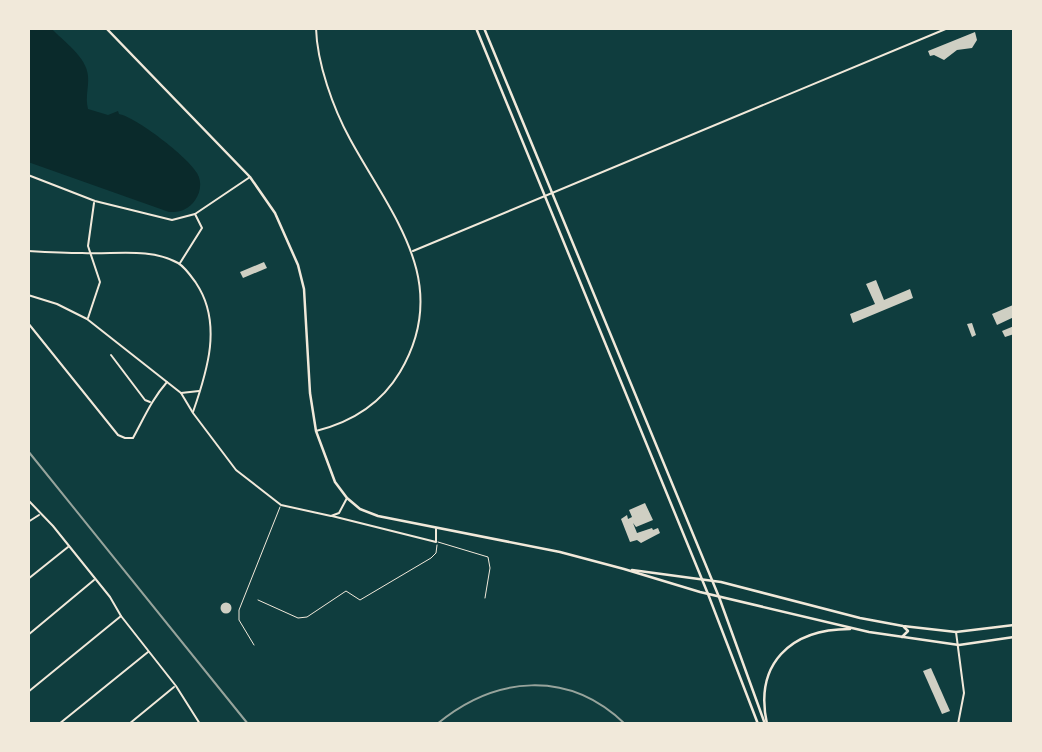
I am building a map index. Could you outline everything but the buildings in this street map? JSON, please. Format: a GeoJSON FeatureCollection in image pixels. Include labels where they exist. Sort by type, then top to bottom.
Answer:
{"type":"FeatureCollection","features":[{"type":"Feature","properties":{"kind":"street"},"geometry":{"type":"LineString","coordinates":[[106,28],[250,177],[275,213],[287,238],[304,289],[311,403],[316,431],[335,482],[360,509],[378,516],[517,543],[624,569],[719,597],[857,629],[959,645],[1014,637]]}},
{"type":"Feature","properties":{"kind":"street"},"geometry":{"type":"LineString","coordinates":[[316,28],[333,103],[350,139],[413,251],[421,289],[421,326],[404,365],[385,396],[359,415],[316,431]]}},
{"type":"Feature","properties":{"kind":"street"},"geometry":{"type":"LineString","coordinates":[[476,28],[708,594],[758,724]]}},
{"type":"Feature","properties":{"kind":"street"},"geometry":{"type":"LineString","coordinates":[[484,28],[719,597],[766,724]]}},
{"type":"Feature","properties":{"kind":"street"},"geometry":{"type":"LineString","coordinates":[[413,251],[948,28]]}},
{"type":"Feature","properties":{"kind":"street"},"geometry":{"type":"LineString","coordinates":[[28,175],[95,201],[173,220],[195,215],[250,177]]}},
{"type":"Feature","properties":{"kind":"street"},"geometry":{"type":"LineString","coordinates":[[88,319],[100,282],[98,269],[89,253],[95,201]]}},
{"type":"Feature","properties":{"kind":"street"},"geometry":{"type":"LineString","coordinates":[[179,264],[202,228],[195,215]]}},
{"type":"Feature","properties":{"kind":"street"},"geometry":{"type":"LineString","coordinates":[[28,251],[133,253],[160,257],[179,264],[202,292],[211,321],[207,374],[192,413]]}},
{"type":"Feature","properties":{"kind":"street"},"geometry":{"type":"LineString","coordinates":[[28,295],[57,304],[88,319],[181,393],[192,413],[236,470],[281,505],[436,542],[436,528]]}},
{"type":"Feature","properties":{"kind":"street"},"geometry":{"type":"LineString","coordinates":[[28,323],[118,435],[133,438],[152,399],[167,382]]}},
{"type":"Feature","properties":{"kind":"street"},"geometry":{"type":"LineString","coordinates":[[111,355],[145,400],[151,402]]}},
{"type":"Feature","properties":{"kind":"street"},"geometry":{"type":"LineString","coordinates":[[181,393],[200,390]]}},
{"type":"Feature","properties":{"kind":"street"},"geometry":{"type":"LineString","coordinates":[[331,516],[339,513],[347,498]]}},
{"type":"Feature","properties":{"kind":"street"},"geometry":{"type":"LineString","coordinates":[[28,500],[110,597],[121,616],[176,686],[199,724]]}},
{"type":"Feature","properties":{"kind":"street"},"geometry":{"type":"LineString","coordinates":[[28,522],[40,514]]}},
{"type":"Feature","properties":{"kind":"street"},"geometry":{"type":"LineString","coordinates":[[28,579],[68,547]]}},
{"type":"Feature","properties":{"kind":"street"},"geometry":{"type":"LineString","coordinates":[[624,569],[712,581],[903,626],[956,632],[1014,625]]}},
{"type":"Feature","properties":{"kind":"street"},"geometry":{"type":"LineString","coordinates":[[28,635],[94,580]]}},
{"type":"Feature","properties":{"kind":"street"},"geometry":{"type":"LineString","coordinates":[[28,692],[121,616]]}},
{"type":"Feature","properties":{"kind":"street"},"geometry":{"type":"LineString","coordinates":[[899,637],[907,634],[903,626]]}},
{"type":"Feature","properties":{"kind":"street"},"geometry":{"type":"LineString","coordinates":[[766,724],[763,708],[769,668],[785,651],[803,637],[832,629],[857,629]]}},
{"type":"Feature","properties":{"kind":"street"},"geometry":{"type":"LineString","coordinates":[[956,632],[964,693],[958,724]]}},
{"type":"Feature","properties":{"kind":"street"},"geometry":{"type":"LineString","coordinates":[[59,724],[149,652]]}},
{"type":"Feature","properties":{"kind":"street"},"geometry":{"type":"LineString","coordinates":[[129,724],[176,686]]}},
{"type":"Feature","properties":{"kind":"lane"},"geometry":{"type":"LineString","coordinates":[[254,646],[239,620],[239,610],[281,505]]}},
{"type":"Feature","properties":{"kind":"lane"},"geometry":{"type":"LineString","coordinates":[[258,600],[299,618],[307,617],[346,591],[360,600],[431,558],[436,553],[436,542],[488,557],[490,568],[485,598]]}},
{"type":"Feature","properties":{"kind":"water"},"geometry":{"type":"Polygon","coordinates":[[[28,28],[51,28],[79,56],[87,69],[88,109],[108,115],[118,111],[161,139],[192,166],[199,177],[200,189],[190,206],[169,212],[28,162],[28,28]]]}},
{"type":"Feature","properties":{"kind":"railway"},"geometry":{"type":"LineString","coordinates":[[28,451],[248,724]]}},
{"type":"Feature","properties":{"kind":"railway"},"geometry":{"type":"LineString","coordinates":[[437,724],[459,708],[483,696],[507,688],[531,685],[556,687],[580,694],[603,706],[625,724]]}}]}
